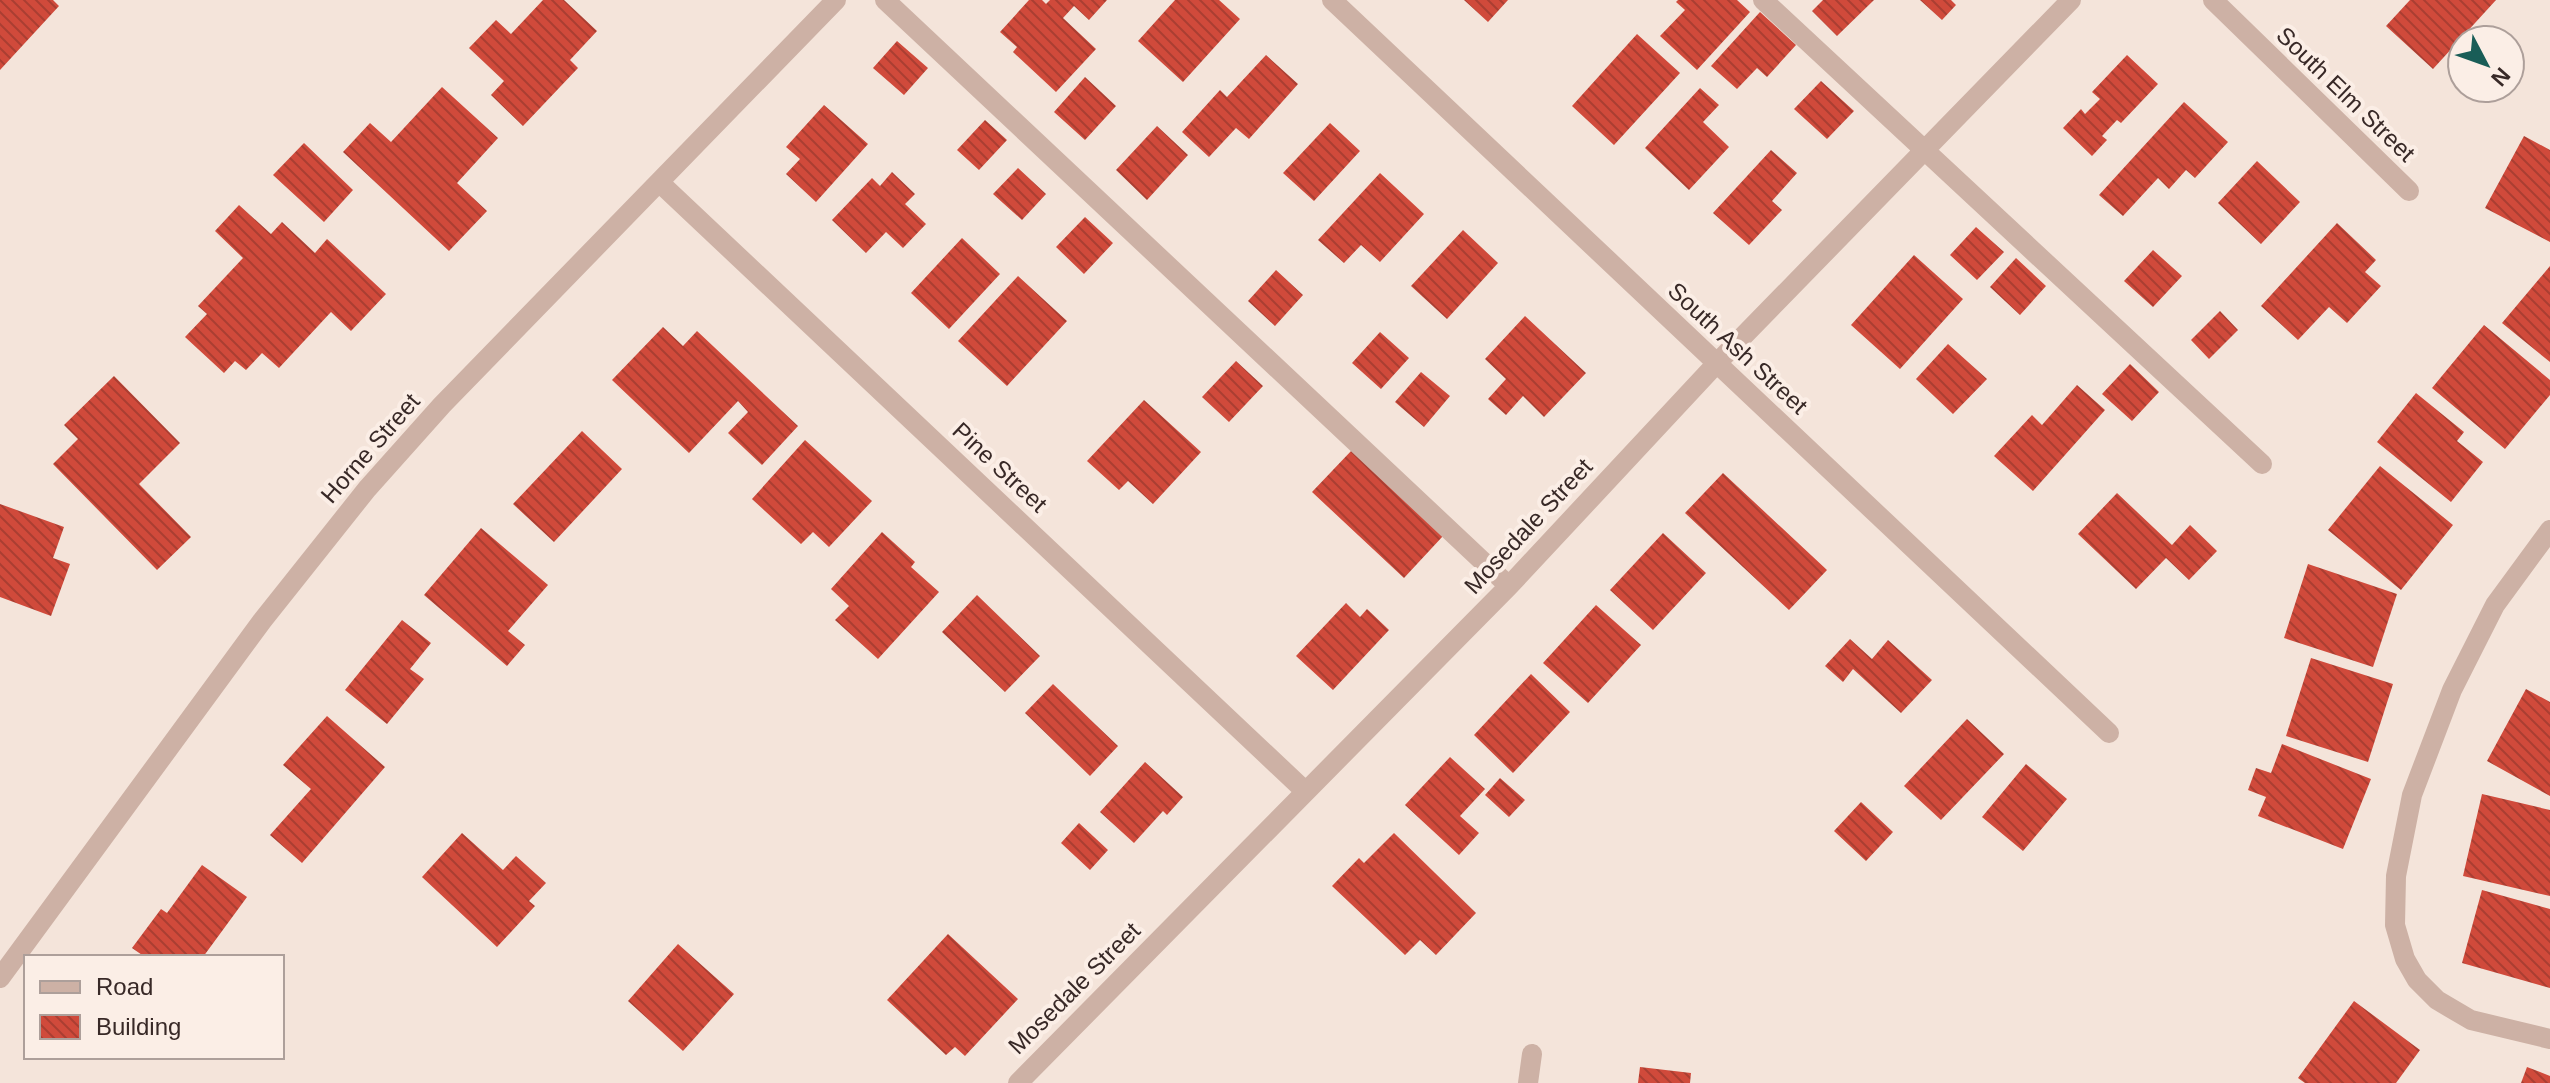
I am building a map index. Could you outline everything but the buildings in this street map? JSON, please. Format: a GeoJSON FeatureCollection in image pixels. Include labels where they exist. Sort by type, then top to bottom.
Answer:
{"type":"FeatureCollection","features":[{"type":"Feature","properties":{"kind":"street","name":"Horne Street"},"geometry":{"type":"LineString","coordinates":[[0,978],[262,621],[367,489],[442,405],[836,0]]}},
{"type":"Feature","properties":{"kind":"street"},"geometry":{"type":"LineString","coordinates":[[885,0],[1509,586]]}},
{"type":"Feature","properties":{"kind":"street","name":"South Ash Street"},"geometry":{"type":"LineString","coordinates":[[1332,0],[2109,733]]}},
{"type":"Feature","properties":{"kind":"street"},"geometry":{"type":"LineString","coordinates":[[1763,0],[2262,464]]}},
{"type":"Feature","properties":{"kind":"street","name":"Mosedale Street"},"geometry":{"type":"LineString","coordinates":[[1018,1083],[1509,586],[1717,363],[2071,0]]}},
{"type":"Feature","properties":{"kind":"street","name":"South Elm Street"},"geometry":{"type":"LineString","coordinates":[[2213,0],[2409,191]]}},
{"type":"Feature","properties":{"kind":"street","name":"Pine Street"},"geometry":{"type":"LineString","coordinates":[[659,182],[1305,791]]}},
{"type":"Feature","properties":{"kind":"street"},"geometry":{"type":"LineString","coordinates":[[2550,530],[2495,605],[2452,690],[2412,795],[2396,876],[2395,925],[2405,959],[2417,980],[2437,1000],[2471,1020],[2550,1039]]}},
{"type":"Feature","properties":{"kind":"street"},"geometry":{"type":"LineString","coordinates":[[1528,1083],[1532,1054]]}}]}
